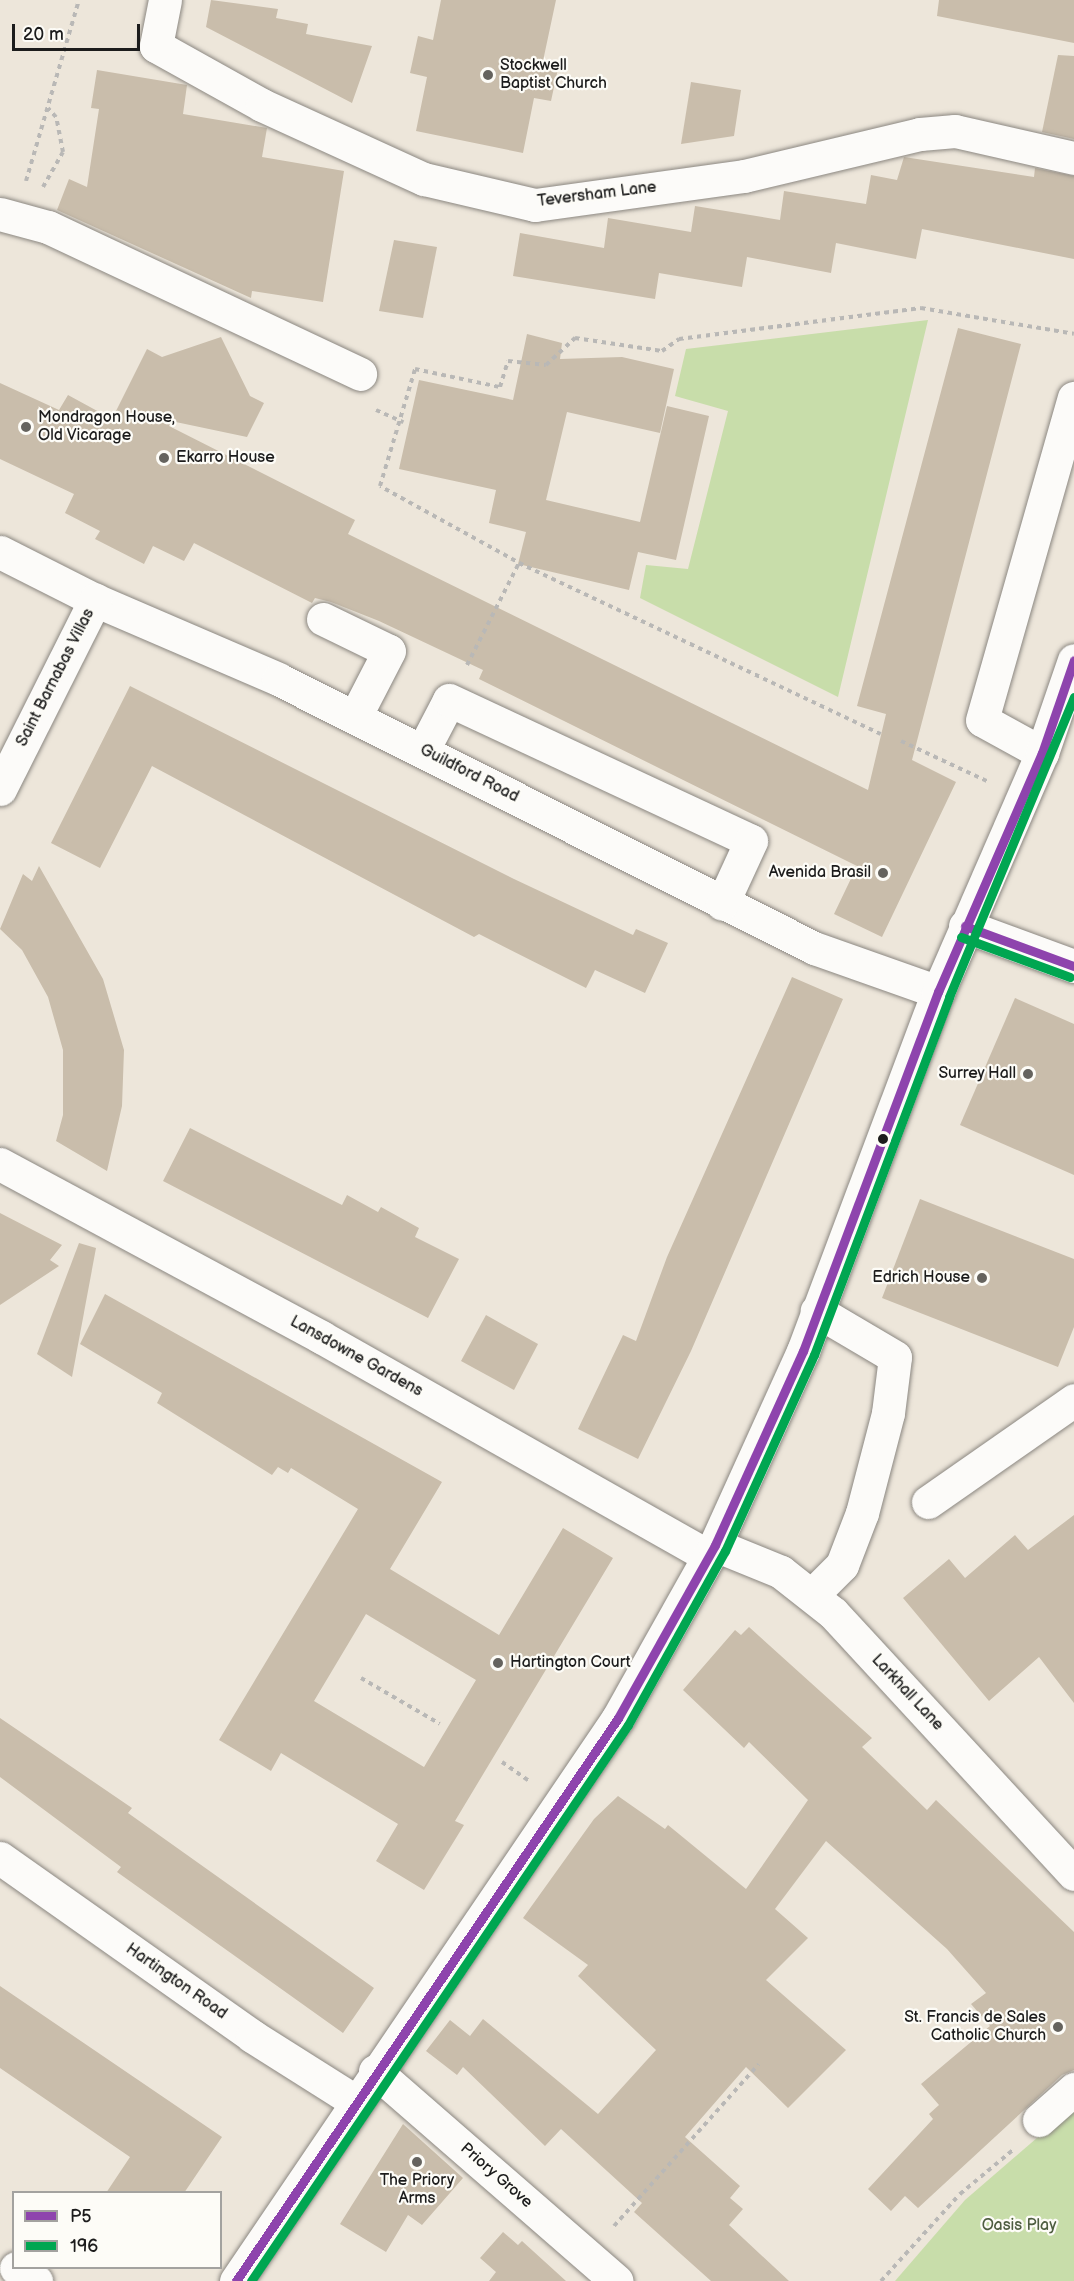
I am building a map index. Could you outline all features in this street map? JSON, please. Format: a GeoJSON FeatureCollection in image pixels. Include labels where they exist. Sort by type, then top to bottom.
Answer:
{"type":"FeatureCollection","features":[{"type":"Feature","properties":{"kind":"street","name":"Teversham Lane"},"geometry":{"type":"LineString","coordinates":[[165,0],[156,46],[262,105],[424,179],[535,205],[744,176],[920,134],[955,131],[1074,158]]}},
{"type":"Feature","properties":{"kind":"street"},"geometry":{"type":"LineString","coordinates":[[11,203],[48,227],[360,374]]}},
{"type":"Feature","properties":{"kind":"street"},"geometry":{"type":"LineString","coordinates":[[1042,753],[982,720],[1074,398]]}},
{"type":"Feature","properties":{"kind":"street","name":"Guildford Road"},"geometry":{"type":"LineString","coordinates":[[0,552],[95,600],[423,750],[722,904],[884,977],[938,992]]}},
{"type":"Feature","properties":{"kind":"street","name":"Saint Barnabas Villas"},"geometry":{"type":"LineString","coordinates":[[0,789],[95,600]]}},
{"type":"Feature","properties":{"kind":"street"},"geometry":{"type":"LineString","coordinates":[[323,619],[388,651],[355,717]]}},
{"type":"Feature","properties":{"kind":"street"},"geometry":{"type":"LineString","coordinates":[[236,2281],[375,2071],[618,1718],[711,1550],[817,1311],[938,992],[1042,753],[1074,660]]}},
{"type":"Feature","properties":{"kind":"street"},"geometry":{"type":"LineString","coordinates":[[423,750],[449,700],[751,841],[722,904]]}},
{"type":"Feature","properties":{"kind":"street"},"geometry":{"type":"LineString","coordinates":[[965,926],[1074,966]]}},
{"type":"Feature","properties":{"kind":"street","name":"Lansdowne Gardens"},"geometry":{"type":"LineString","coordinates":[[0,1164],[627,1510],[711,1550]]}},
{"type":"Feature","properties":{"kind":"street"},"geometry":{"type":"LineString","coordinates":[[813,1594],[843,1565],[862,1513],[888,1413],[896,1357],[817,1311]]}},
{"type":"Feature","properties":{"kind":"street"},"geometry":{"type":"LineString","coordinates":[[928,1502],[1074,1400]]}},
{"type":"Feature","properties":{"kind":"street","name":"Larkhall Lane"},"geometry":{"type":"LineString","coordinates":[[711,1550],[781,1572],[813,1594],[1074,1875]]}},
{"type":"Feature","properties":{"kind":"street","name":"Hartington Road"},"geometry":{"type":"LineString","coordinates":[[0,1858],[252,2036],[355,2101]]}},
{"type":"Feature","properties":{"kind":"street","name":"Priory Grove"},"geometry":{"type":"LineString","coordinates":[[375,2071],[617,2281]]}},
{"type":"Feature","properties":{"kind":"street"},"geometry":{"type":"LineString","coordinates":[[1030,2131],[1074,2089]]}},
{"type":"Feature","properties":{"kind":"street"},"geometry":{"type":"LineString","coordinates":[[18,2269],[36,2281]]}},
{"type":"Feature","properties":{"kind":"path"},"geometry":{"type":"LineString","coordinates":[[11,203],[48,108],[79,0]]}},
{"type":"Feature","properties":{"kind":"path"},"geometry":{"type":"LineString","coordinates":[[48,108],[56,117],[63,152],[43,188],[48,227]]}},
{"type":"Feature","properties":{"kind":"path"},"geometry":{"type":"LineString","coordinates":[[881,734],[523,565],[380,486],[403,423],[415,369],[500,387],[508,361],[546,365],[575,338],[662,351],[679,339],[921,308],[1074,334]]}},
{"type":"Feature","properties":{"kind":"path"},"geometry":{"type":"LineString","coordinates":[[372,408],[403,423]]}},
{"type":"Feature","properties":{"kind":"path"},"geometry":{"type":"LineString","coordinates":[[449,700],[519,563],[523,565]]}},
{"type":"Feature","properties":{"kind":"path"},"geometry":{"type":"LineString","coordinates":[[901,741],[1022,797]]}},
{"type":"Feature","properties":{"kind":"path"},"geometry":{"type":"LineString","coordinates":[[361,1678],[440,1724]]}},
{"type":"Feature","properties":{"kind":"path"},"geometry":{"type":"LineString","coordinates":[[502,1762],[529,1780]]}},
{"type":"Feature","properties":{"kind":"path"},"geometry":{"type":"LineString","coordinates":[[588,2256],[759,2064]]}},
{"type":"Feature","properties":{"kind":"path"},"geometry":{"type":"LineString","coordinates":[[881,2281],[960,2194],[1030,2131]]}},
{"type":"Feature","properties":{"kind":"green space"},"geometry":{"type":"Polygon","coordinates":[[[928,320],[838,697],[640,598],[646,565],[688,569],[728,411],[675,396],[686,349],[928,320]]]}},
{"type":"Feature","properties":{"kind":"green space","name":"Oasis Play"},"geometry":{"type":"Polygon","coordinates":[[[1074,2106],[1074,2281],[895,2281],[965,2200],[1074,2106]]]}},
{"type":"Feature","properties":{"kind":"building"},"geometry":{"type":"Polygon","coordinates":[[[211,0],[278,9],[276,18],[308,24],[306,34],[372,46],[352,103],[206,27],[211,0]]]}},
{"type":"Feature","properties":{"kind":"building","name":"Stockwell Baptist Church"},"geometry":{"type":"Polygon","coordinates":[[[441,0],[556,0],[543,61],[559,64],[551,101],[534,98],[523,153],[416,131],[427,77],[410,73],[418,36],[433,40],[441,0]]]}},
{"type":"Feature","properties":{"kind":"building"},"geometry":{"type":"Polygon","coordinates":[[[939,0],[1074,0],[1074,43],[937,16],[939,0]]]}},
{"type":"Feature","properties":{"kind":"building"},"geometry":{"type":"Polygon","coordinates":[[[1058,55],[1074,56],[1074,139],[1042,132],[1058,55]]]}},
{"type":"Feature","properties":{"kind":"building"},"geometry":{"type":"Polygon","coordinates":[[[97,70],[187,85],[183,114],[267,128],[262,157],[344,171],[323,302],[252,291],[251,298],[57,210],[69,179],[87,187],[99,109],[91,108],[97,70]]]}},
{"type":"Feature","properties":{"kind":"building"},"geometry":{"type":"Polygon","coordinates":[[[691,82],[741,90],[734,136],[681,144],[691,82]]]}},
{"type":"Feature","properties":{"kind":"building"},"geometry":{"type":"Polygon","coordinates":[[[904,157],[1034,177],[1035,168],[1074,176],[1074,259],[922,229],[916,259],[836,243],[831,273],[747,257],[742,287],[659,273],[655,299],[513,276],[520,233],[604,248],[608,218],[691,232],[695,206],[780,220],[784,191],[866,204],[871,175],[897,180],[904,157]]]}},
{"type":"Feature","properties":{"kind":"building"},"geometry":{"type":"Polygon","coordinates":[[[394,240],[437,247],[423,318],[379,311],[394,240]]]}},
{"type":"Feature","properties":{"kind":"building"},"geometry":{"type":"Polygon","coordinates":[[[958,328],[1021,344],[912,760],[956,782],[882,937],[834,914],[857,866],[479,679],[483,670],[379,621],[331,602],[315,598],[312,603],[194,543],[184,561],[153,546],[144,564],[95,539],[100,531],[65,513],[74,494],[0,459],[0,383],[59,410],[68,395],[112,419],[147,349],[162,357],[221,337],[250,396],[264,403],[247,437],[171,421],[169,426],[355,520],[348,534],[868,790],[886,714],[857,706],[958,328]]]}},
{"type":"Feature","properties":{"kind":"building"},"geometry":{"type":"Polygon","coordinates":[[[527,334],[562,343],[560,359],[622,357],[674,369],[660,433],[567,412],[546,500],[640,522],[667,406],[709,416],[676,560],[638,552],[629,590],[518,564],[526,532],[489,523],[496,490],[399,469],[419,380],[513,400],[527,334]]]}},
{"type":"Feature","properties":{"kind":"building"},"geometry":{"type":"Polygon","coordinates":[[[130,686],[514,879],[633,935],[636,929],[668,943],[645,993],[595,970],[586,988],[479,934],[474,937],[152,766],[100,868],[51,843],[130,686]]]}},
{"type":"Feature","properties":{"kind":"building"},"geometry":{"type":"Polygon","coordinates":[[[39,866],[103,979],[124,1050],[122,1106],[107,1171],[56,1141],[63,1115],[63,1050],[48,997],[22,950],[0,929],[23,874],[32,881],[39,866]]]}},
{"type":"Feature","properties":{"kind":"building"},"geometry":{"type":"Polygon","coordinates":[[[792,977],[843,999],[691,1351],[638,1459],[578,1429],[623,1335],[636,1341],[667,1257],[792,977]]]}},
{"type":"Feature","properties":{"kind":"building","name":"Surrey Hall"},"geometry":{"type":"Polygon","coordinates":[[[1015,998],[1074,1024],[1074,1175],[960,1125],[1015,998]]]}},
{"type":"Feature","properties":{"kind":"building"},"geometry":{"type":"Polygon","coordinates":[[[190,1128],[342,1205],[347,1195],[378,1212],[381,1207],[419,1228],[415,1237],[459,1259],[428,1318],[163,1181],[190,1128]]]}},
{"type":"Feature","properties":{"kind":"building","name":"Edrich House"},"geometry":{"type":"Polygon","coordinates":[[[920,1199],[1074,1259],[1074,1327],[1058,1367],[882,1298],[920,1199]]]}},
{"type":"Feature","properties":{"kind":"building"},"geometry":{"type":"Polygon","coordinates":[[[0,1213],[62,1245],[50,1260],[59,1266],[0,1305],[0,1213]]]}},
{"type":"Feature","properties":{"kind":"building"},"geometry":{"type":"Polygon","coordinates":[[[79,1243],[96,1248],[72,1377],[37,1354],[79,1243]]]}},
{"type":"Feature","properties":{"kind":"building","name":"Hartington Court"},"geometry":{"type":"Polygon","coordinates":[[[105,1294],[442,1482],[390,1569],[499,1635],[563,1528],[613,1558],[455,1821],[464,1825],[424,1890],[376,1861],[398,1824],[281,1753],[271,1771],[219,1740],[358,1509],[291,1468],[288,1473],[278,1467],[272,1475],[157,1403],[162,1393],[80,1344],[105,1294]],[[366,1614],[314,1701],[424,1767],[476,1680],[366,1614]]]}},
{"type":"Feature","properties":{"kind":"building"},"geometry":{"type":"Polygon","coordinates":[[[486,1315],[538,1344],[514,1390],[461,1361],[486,1315]]]}},
{"type":"Feature","properties":{"kind":"building"},"geometry":{"type":"Polygon","coordinates":[[[1074,1515],[1074,1703],[1039,1657],[989,1701],[903,1598],[949,1559],[965,1578],[1015,1535],[1028,1550],[1074,1515]]]}},
{"type":"Feature","properties":{"kind":"building"},"geometry":{"type":"Polygon","coordinates":[[[749,1627],[872,1738],[862,1747],[927,1810],[936,1800],[1074,1932],[1074,2070],[1062,2075],[918,2208],[905,2196],[891,2211],[868,2189],[933,2119],[929,2114],[939,2105],[921,2084],[990,2026],[971,2004],[986,1993],[947,1949],[826,1841],[775,1909],[808,1938],[766,1980],[846,2050],[788,2108],[746,2067],[685,2137],[740,2186],[730,2198],[743,2209],[729,2225],[789,2281],[711,2281],[634,2212],[642,2203],[561,2129],[545,2146],[463,2067],[457,2075],[426,2051],[450,2020],[470,2036],[483,2019],[598,2114],[656,2050],[578,1976],[588,1965],[523,1918],[594,1819],[618,1796],[665,1829],[668,1825],[746,1889],[808,1800],[749,1742],[744,1748],[683,1690],[735,1630],[741,1635],[749,1627]]]}},
{"type":"Feature","properties":{"kind":"building"},"geometry":{"type":"Polygon","coordinates":[[[0,1718],[132,1808],[128,1813],[374,1988],[343,2033],[117,1872],[121,1867],[0,1777],[0,1718]]]}},
{"type":"Feature","properties":{"kind":"building"},"geometry":{"type":"Polygon","coordinates":[[[0,1986],[222,2137],[185,2191],[107,2191],[130,2157],[0,2068],[0,1986]]]}},
{"type":"Feature","properties":{"kind":"building"},"geometry":{"type":"Polygon","coordinates":[[[403,2124],[463,2178],[422,2225],[408,2215],[386,2252],[340,2224],[403,2124]]]}},
{"type":"Feature","properties":{"kind":"building"},"geometry":{"type":"Polygon","coordinates":[[[503,2232],[518,2245],[522,2241],[566,2281],[489,2281],[496,2272],[480,2258],[503,2232]]]}},
{"type":"Feature","properties":{"kind":"transit line","name":"P5"},"geometry":{"type":"LineString","coordinates":[[236,2281],[618,1718],[715,1545],[803,1351],[938,992],[1042,753],[1074,660]]}},
{"type":"Feature","properties":{"kind":"transit line","name":"196"},"geometry":{"type":"LineString","coordinates":[[251,2281],[628,1725],[725,1551],[814,1355],[949,997],[1074,697]]}},
{"type":"Feature","properties":{"kind":"transit line","name":"P5"},"geometry":{"type":"LineString","coordinates":[[965,926],[1074,966]]}},
{"type":"Feature","properties":{"kind":"transit line","name":"196"},"geometry":{"type":"LineString","coordinates":[[961,937],[1070,977]]}},
{"type":"Feature","properties":{"kind":"place","name":"Stockwell Baptist Church"},"geometry":{"type":"Point","coordinates":[488,75]}},
{"type":"Feature","properties":{"kind":"place","name":"Mondragon House, Old Vicarage"},"geometry":{"type":"Point","coordinates":[26,427]}},
{"type":"Feature","properties":{"kind":"place","name":"Ekarro House"},"geometry":{"type":"Point","coordinates":[164,458]}},
{"type":"Feature","properties":{"kind":"place","name":"Avenida Brasil"},"geometry":{"type":"Point","coordinates":[883,873]}},
{"type":"Feature","properties":{"kind":"place","name":"Surrey Hall"},"geometry":{"type":"Point","coordinates":[1028,1074]}},
{"type":"Feature","properties":{"kind":"place","name":"Edrich House"},"geometry":{"type":"Point","coordinates":[982,1278]}},
{"type":"Feature","properties":{"kind":"place","name":"Hartington Court"},"geometry":{"type":"Point","coordinates":[498,1663]}},
{"type":"Feature","properties":{"kind":"place","name":"St. Francis de Sales Catholic Church"},"geometry":{"type":"Point","coordinates":[1058,2027]}},
{"type":"Feature","properties":{"kind":"place","name":"The Priory Arms"},"geometry":{"type":"Point","coordinates":[417,2162]}}]}
